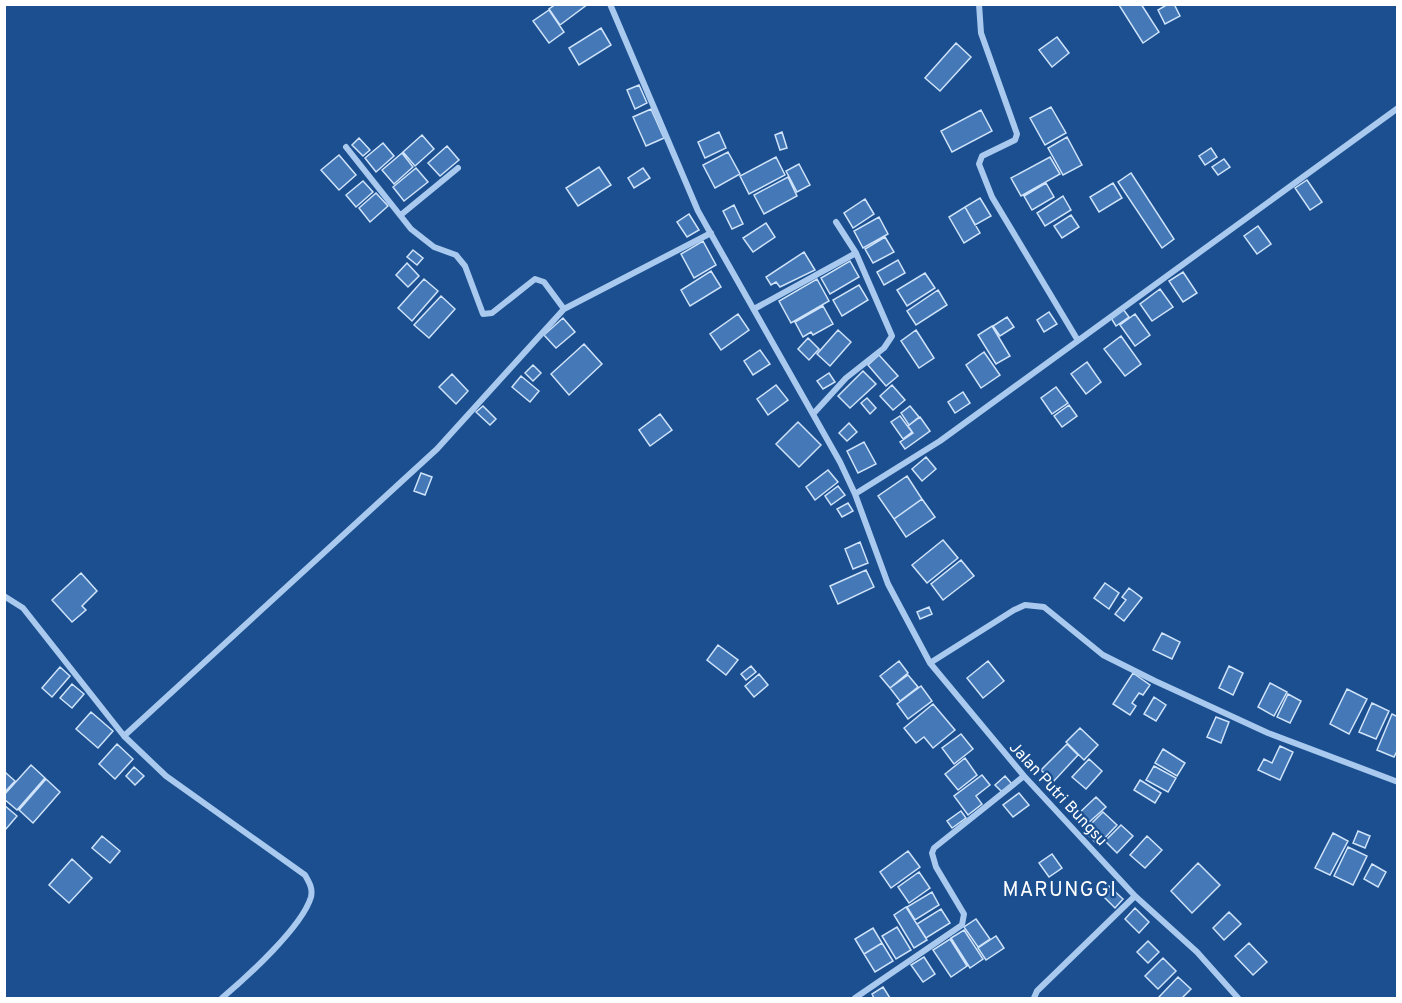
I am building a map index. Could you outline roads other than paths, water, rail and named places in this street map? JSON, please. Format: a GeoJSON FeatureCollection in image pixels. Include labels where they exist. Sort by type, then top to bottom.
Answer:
{"type":"FeatureCollection","features":[{"type":"Feature","properties":{"kind":"street","name":"Jalan Putri Bungsu"},"geometry":{"type":"LineString","coordinates":[[610,4],[698,211],[814,413],[855,494],[888,584],[930,663],[1024,776],[1134,896],[1197,952],[1238,999]]}},
{"type":"Feature","properties":{"kind":"street"},"geometry":{"type":"LineString","coordinates":[[979,4],[981,33],[1017,134],[1015,140],[982,156],[979,164],[992,197],[1077,339]]}},
{"type":"Feature","properties":{"kind":"street"},"geometry":{"type":"LineString","coordinates":[[855,494],[940,441],[1077,339],[1398,108]]}},
{"type":"Feature","properties":{"kind":"street"},"geometry":{"type":"LineString","coordinates":[[346,147],[422,239],[435,248],[456,255],[465,266],[483,314],[492,313],[535,279],[544,282],[564,309]]}},
{"type":"Feature","properties":{"kind":"street"},"geometry":{"type":"LineString","coordinates":[[402,214],[458,168]]}},
{"type":"Feature","properties":{"kind":"street"},"geometry":{"type":"LineString","coordinates":[[814,413],[846,378],[884,348],[892,336],[856,253],[836,222]]}},
{"type":"Feature","properties":{"kind":"street"},"geometry":{"type":"LineString","coordinates":[[124,736],[438,449],[564,309],[711,233]]}},
{"type":"Feature","properties":{"kind":"street"},"geometry":{"type":"LineString","coordinates":[[754,309],[856,253]]}},
{"type":"Feature","properties":{"kind":"street"},"geometry":{"type":"LineString","coordinates":[[4,596],[23,608],[124,736],[166,776],[305,875],[310,882],[312,895],[304,910],[257,968],[222,999]]}},
{"type":"Feature","properties":{"kind":"street"},"geometry":{"type":"LineString","coordinates":[[930,663],[1014,610],[1034,604],[1044,607],[1103,654],[1155,681],[1277,737],[1398,782]]}},
{"type":"Feature","properties":{"kind":"street"},"geometry":{"type":"LineString","coordinates":[[855,999],[962,925],[964,914],[936,867],[932,853],[934,848],[1024,776]]}},
{"type":"Feature","properties":{"kind":"street"},"geometry":{"type":"LineString","coordinates":[[1034,999],[1037,991],[1134,896]]}},
{"type":"Feature","properties":{"kind":"district","name":"MARUNGGI"},"geometry":{"type":"Point","coordinates":[1060,889]}}]}
